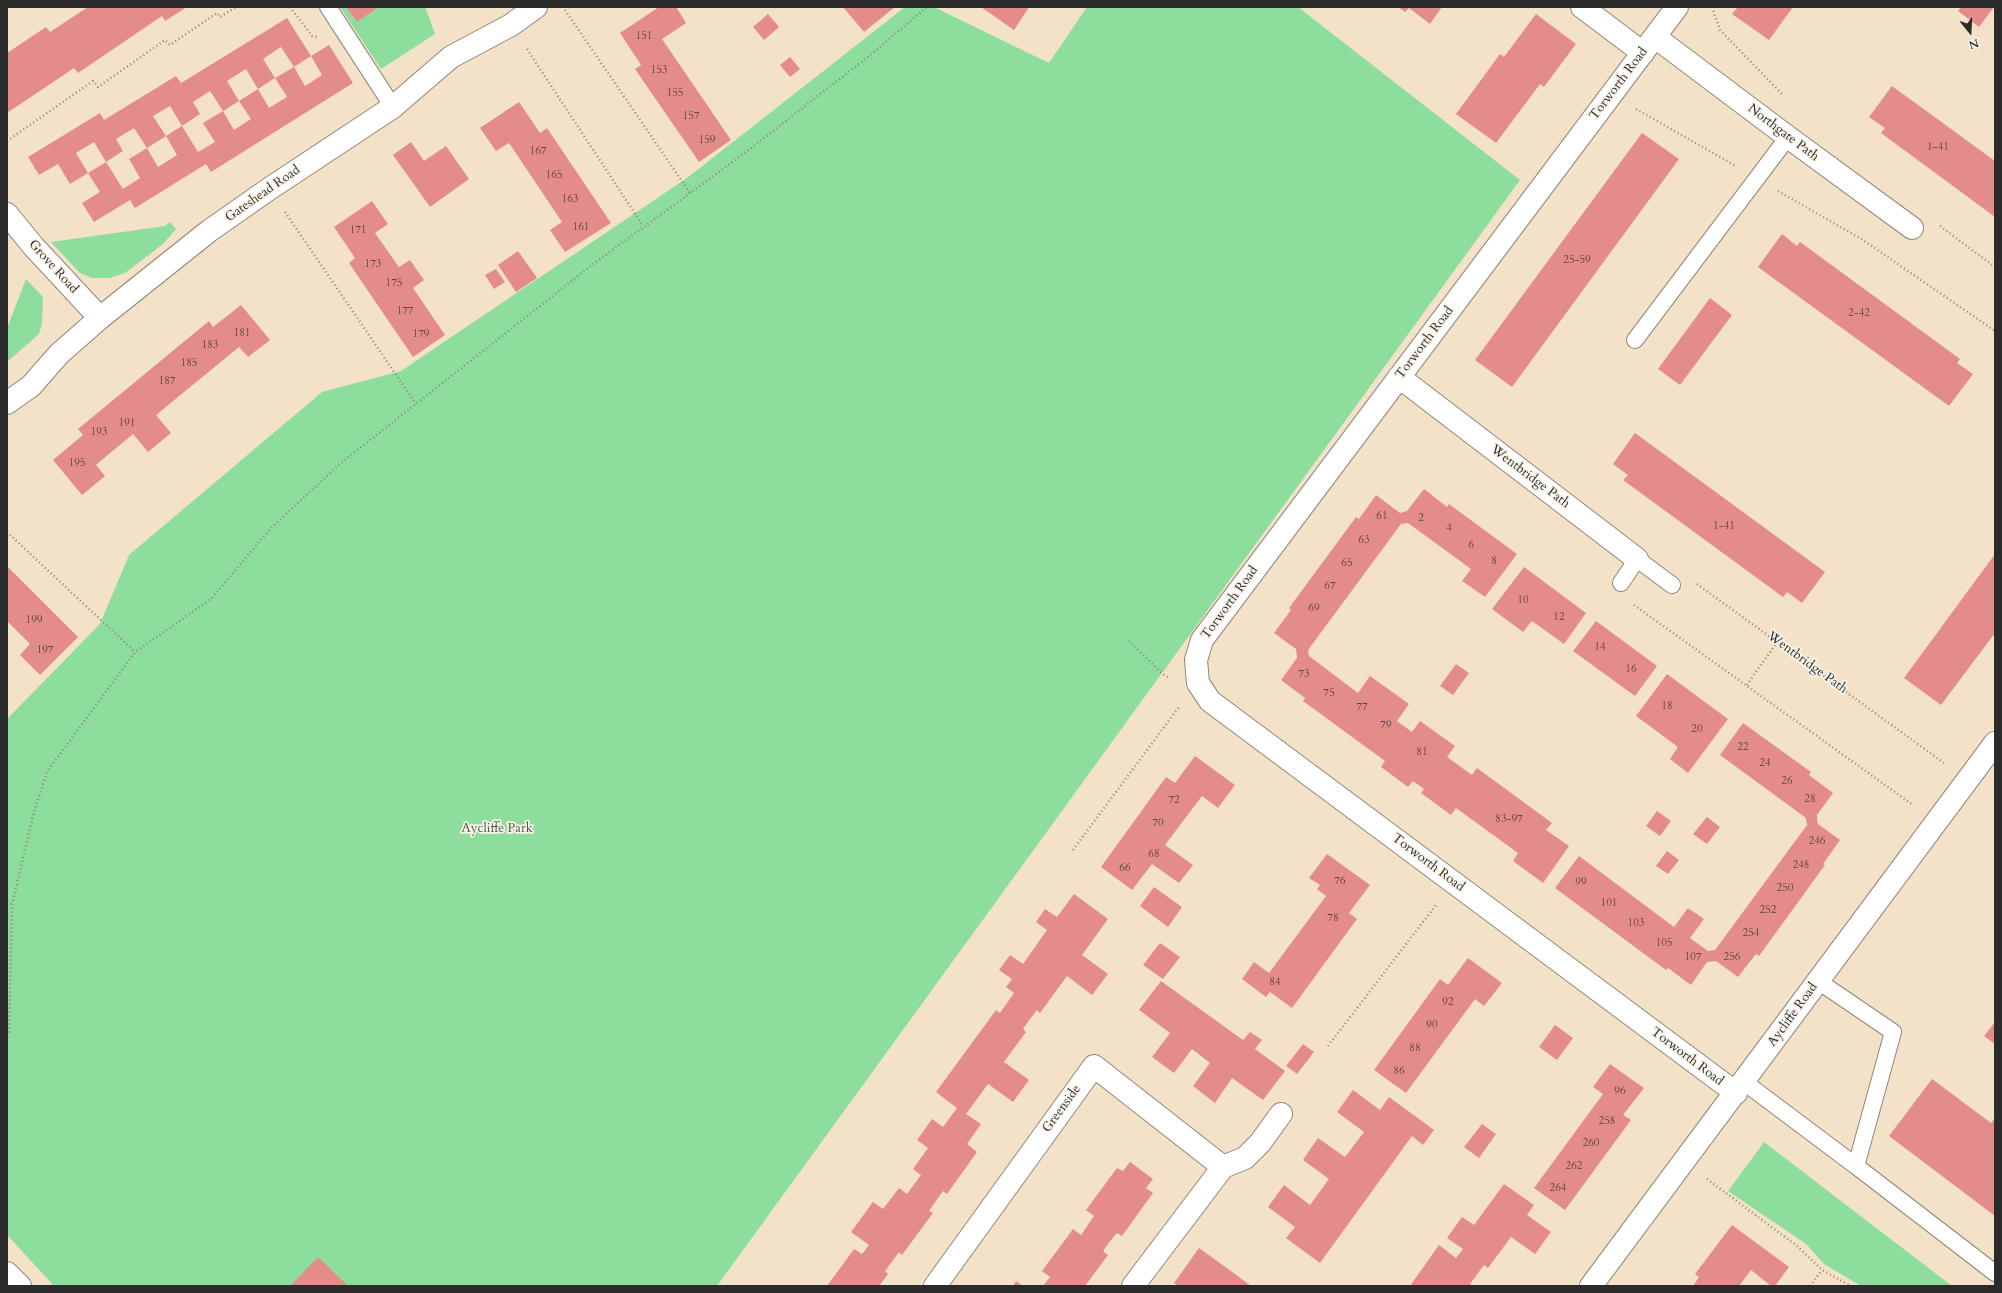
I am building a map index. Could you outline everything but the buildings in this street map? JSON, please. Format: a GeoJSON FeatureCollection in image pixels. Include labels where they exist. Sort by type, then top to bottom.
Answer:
{"type":"FeatureCollection","features":[{"type":"Feature","properties":{"kind":"street","name":"Gateshead Road"},"geometry":{"type":"LineString","coordinates":[[7,403],[31,386],[59,354],[100,318],[209,231],[393,106],[451,57],[511,25],[536,7]]}},
{"type":"Feature","properties":{"kind":"street","name":"Northgate Path"},"geometry":{"type":"LineString","coordinates":[[1582,7],[1649,45],[1788,137],[1912,228]]}},
{"type":"Feature","properties":{"kind":"street","name":"Torworth Road"},"geometry":{"type":"LineString","coordinates":[[1677,7],[1202,640],[1196,660],[1198,683],[1210,701],[1454,883],[1740,1087]]}},
{"type":"Feature","properties":{"kind":"street","name":"Grove Road"},"geometry":{"type":"LineString","coordinates":[[7,214],[34,247],[100,318]]}},
{"type":"Feature","properties":{"kind":"street","name":"Wentbridge Path"},"geometry":{"type":"LineString","coordinates":[[1399,378],[1637,560]]}},
{"type":"Feature","properties":{"kind":"street","name":"Aycliffe Road"},"geometry":{"type":"LineString","coordinates":[[1591,1286],[1901,872],[1936,821],[1995,743]]}},
{"type":"Feature","properties":{"kind":"street","name":"Greenside"},"geometry":{"type":"LineString","coordinates":[[935,1286],[1094,1066],[1223,1167]]}},
{"type":"Feature","properties":{"kind":"street"},"geometry":{"type":"LineString","coordinates":[[1133,1286],[1223,1167],[1245,1158],[1260,1143],[1281,1114]]}},
{"type":"Feature","properties":{"kind":"street"},"geometry":{"type":"LineString","coordinates":[[7,1273],[20,1286]]}},
{"type":"Feature","properties":{"kind":"lane"},"geometry":{"type":"LineString","coordinates":[[328,7],[393,106]]}},
{"type":"Feature","properties":{"kind":"lane"},"geometry":{"type":"LineString","coordinates":[[1635,340],[1788,137]]}},
{"type":"Feature","properties":{"kind":"lane"},"geometry":{"type":"LineString","coordinates":[[1621,583],[1637,560],[1672,585]]}},
{"type":"Feature","properties":{"kind":"lane"},"geometry":{"type":"LineString","coordinates":[[1818,981],[1893,1032],[1856,1166]]}},
{"type":"Feature","properties":{"kind":"lane"},"geometry":{"type":"LineString","coordinates":[[1740,1087],[1856,1166],[1995,1273]]}},
{"type":"Feature","properties":{"kind":"path"},"geometry":{"type":"LineString","coordinates":[[7,141],[93,81],[98,87],[166,40],[170,45],[217,13],[220,17],[236,7]]}},
{"type":"Feature","properties":{"kind":"path"},"geometry":{"type":"LineString","coordinates":[[563,7],[690,193]]}},
{"type":"Feature","properties":{"kind":"path"},"geometry":{"type":"LineString","coordinates":[[7,1036],[9,1033],[12,905],[34,812],[46,772],[136,652],[211,599],[271,528],[342,463],[643,226],[690,193],[862,61],[927,7]]}},
{"type":"Feature","properties":{"kind":"path"},"geometry":{"type":"LineString","coordinates":[[511,25],[643,226]]}},
{"type":"Feature","properties":{"kind":"path"},"geometry":{"type":"LineString","coordinates":[[1612,94],[1864,240],[1995,331]]}},
{"type":"Feature","properties":{"kind":"path"},"geometry":{"type":"LineString","coordinates":[[269,189],[416,404]]}},
{"type":"Feature","properties":{"kind":"path"},"geometry":{"type":"LineString","coordinates":[[7,532],[136,652]]}},
{"type":"Feature","properties":{"kind":"path","name":"Wentbridge Path"},"geometry":{"type":"LineString","coordinates":[[1696,583],[1967,780]]}},
{"type":"Feature","properties":{"kind":"path"},"geometry":{"type":"LineString","coordinates":[[1628,600],[1936,821]]}},
{"type":"Feature","properties":{"kind":"path"},"geometry":{"type":"LineString","coordinates":[[1129,641],[1165,676],[1170,678]]}},
{"type":"Feature","properties":{"kind":"path"},"geometry":{"type":"LineString","coordinates":[[1747,686],[1777,642]]}},
{"type":"Feature","properties":{"kind":"path"},"geometry":{"type":"LineString","coordinates":[[1073,850],[1184,700],[1203,691]]}},
{"type":"Feature","properties":{"kind":"path"},"geometry":{"type":"LineString","coordinates":[[1328,1046],[1454,883]]}},
{"type":"Feature","properties":{"kind":"path"},"geometry":{"type":"LineString","coordinates":[[7,901],[12,905]]}},
{"type":"Feature","properties":{"kind":"path"},"geometry":{"type":"LineString","coordinates":[[1684,1162],[1797,1246],[1822,1270],[1852,1286]]}},
{"type":"Feature","properties":{"kind":"path"},"geometry":{"type":"LineString","coordinates":[[1810,1286],[1822,1270]]}},
{"type":"Feature","properties":{"kind":"green space"},"geometry":{"type":"Polygon","coordinates":[[[340,7],[346,7],[357,22],[379,7],[425,7],[435,34],[381,69],[340,7]]]}},
{"type":"Feature","properties":{"kind":"green space","name":"Aycliffe Park"},"geometry":{"type":"Polygon","coordinates":[[[905,7],[934,7],[1049,63],[1087,7],[1298,7],[1520,180],[717,1286],[54,1286],[7,1235],[7,719],[100,624],[129,555],[322,392],[401,371],[687,178],[905,7]]]}},
{"type":"Feature","properties":{"kind":"green space"},"geometry":{"type":"Polygon","coordinates":[[[170,222],[176,229],[163,244],[125,273],[109,278],[92,278],[80,273],[51,242],[165,226],[170,222]]]}},
{"type":"Feature","properties":{"kind":"green space"},"geometry":{"type":"Polygon","coordinates":[[[26,279],[43,297],[42,324],[39,334],[7,362],[7,328],[26,279]]]}},
{"type":"Feature","properties":{"kind":"green space"},"geometry":{"type":"Polygon","coordinates":[[[1764,1142],[1952,1286],[1861,1286],[1824,1264],[1806,1244],[1728,1191],[1764,1142]]]}}]}
